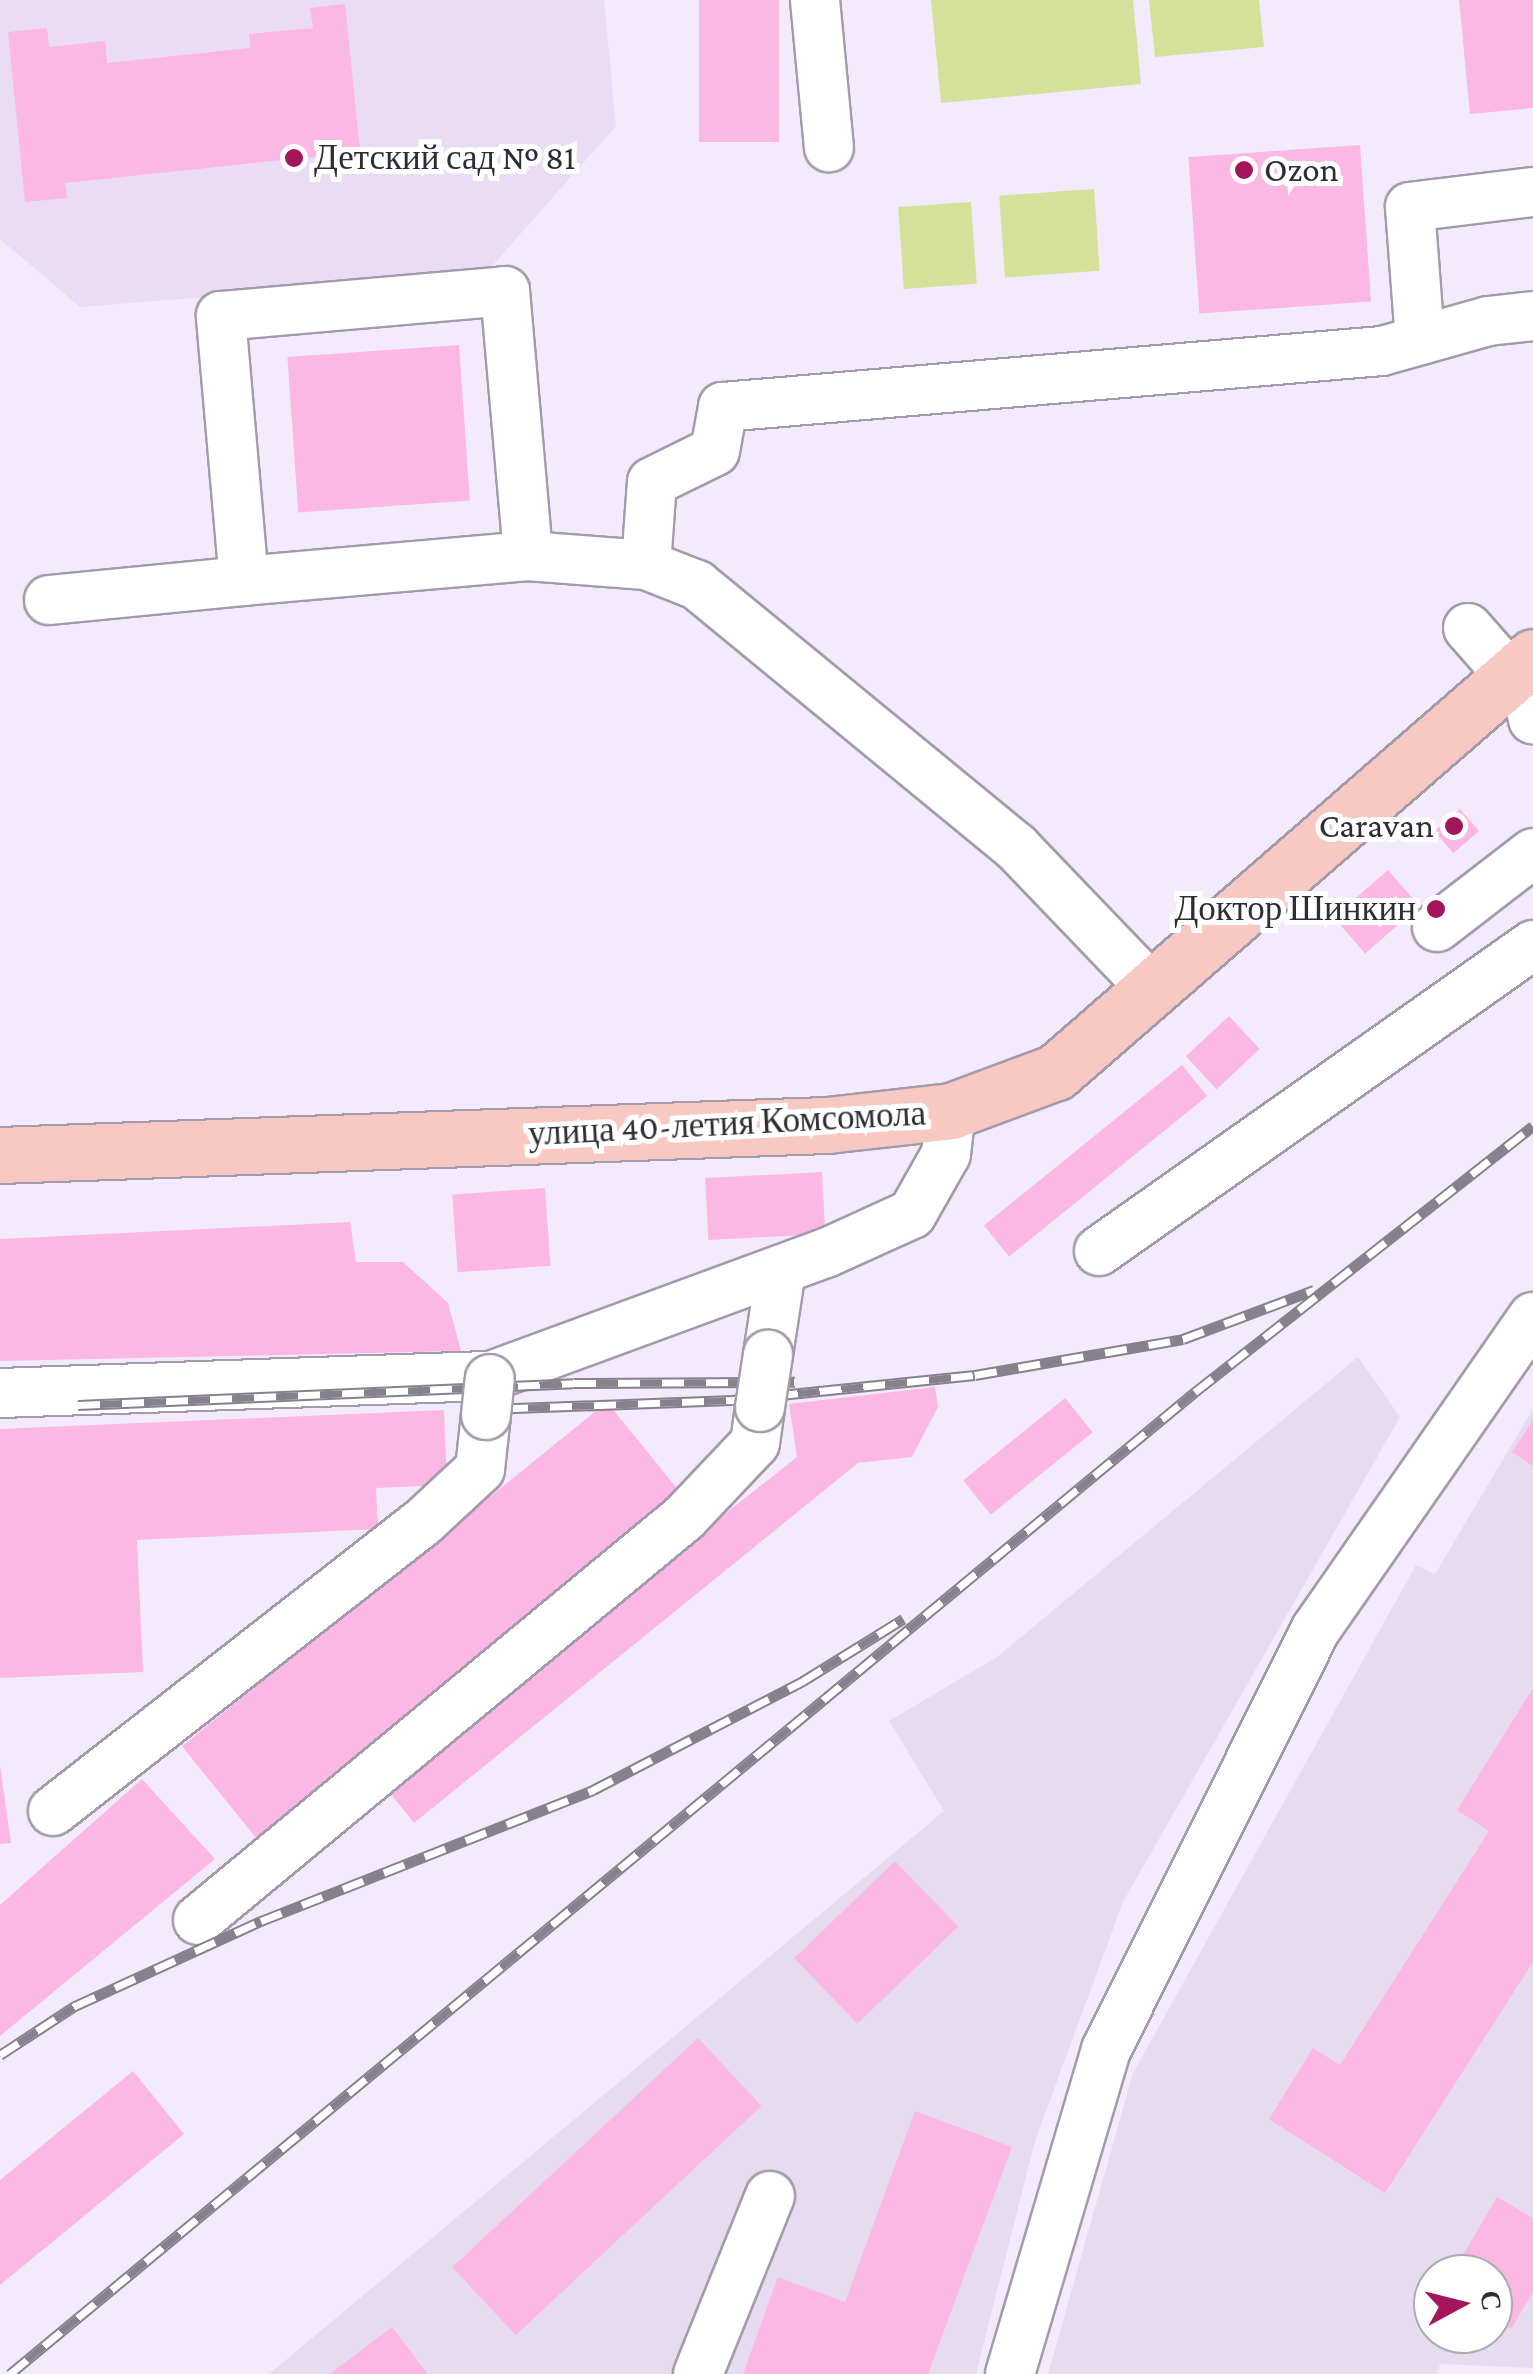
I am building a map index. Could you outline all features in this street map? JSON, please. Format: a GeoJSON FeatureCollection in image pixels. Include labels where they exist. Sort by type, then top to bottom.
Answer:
{"type":"FeatureCollection","features":[{"type":"Feature","properties":{"kind":"main road","name":"улица 40-летия Комсомола"},"geometry":{"type":"LineString","coordinates":[[0,1156],[827,1125],[951,1110],[1056,1072],[1526,684]]}},
{"type":"Feature","properties":{"kind":"lane"},"geometry":{"type":"LineString","coordinates":[[815,0],[829,147]]}},
{"type":"Feature","properties":{"kind":"lane"},"geometry":{"type":"LineString","coordinates":[[1420,340],[1410,207],[1533,192]]}},
{"type":"Feature","properties":{"kind":"lane"},"geometry":{"type":"LineString","coordinates":[[244,580],[221,316],[506,292],[528,556]]}},
{"type":"Feature","properties":{"kind":"lane"},"geometry":{"type":"LineString","coordinates":[[646,565],[652,482],[714,451],[723,407],[1382,351],[1533,316]]}},
{"type":"Feature","properties":{"kind":"lane"},"geometry":{"type":"LineString","coordinates":[[49,600],[528,556],[646,565],[697,585],[1016,847],[1154,991]]}},
{"type":"Feature","properties":{"kind":"lane"},"geometry":{"type":"LineString","coordinates":[[1468,628],[1526,684]]}},
{"type":"Feature","properties":{"kind":"lane"},"geometry":{"type":"LineString","coordinates":[[1437,927],[1533,853]]}},
{"type":"Feature","properties":{"kind":"lane"},"geometry":{"type":"LineString","coordinates":[[1098,1251],[1533,945]]}},
{"type":"Feature","properties":{"kind":"lane"},"geometry":{"type":"LineString","coordinates":[[0,1394],[489,1390],[912,1214],[946,1154],[951,1110]]}},
{"type":"Feature","properties":{"kind":"lane"},"geometry":{"type":"LineString","coordinates":[[198,1920],[684,1518],[754,1442],[781,1270]]}},
{"type":"Feature","properties":{"kind":"lane"},"geometry":{"type":"LineString","coordinates":[[1010,2374],[1106,2050],[1316,1629],[1533,1316]]}},
{"type":"Feature","properties":{"kind":"lane"},"geometry":{"type":"LineString","coordinates":[[53,1811],[423,1522],[480,1469],[489,1390]]}},
{"type":"Feature","properties":{"kind":"lane"},"geometry":{"type":"LineString","coordinates":[[698,2374],[770,2196]]}},
{"type":"Feature","properties":{"kind":"shaded area","name":"Детский сад № 81"},"geometry":{"type":"Polygon","coordinates":[[[0,0],[604,0],[616,126],[484,275],[80,307],[0,239],[0,0]]]}},
{"type":"Feature","properties":{"kind":"shaded area"},"geometry":{"type":"Polygon","coordinates":[[[1358,1357],[1400,1417],[1123,1902],[1035,2141],[976,2374],[269,2374],[944,1811],[889,1721],[997,1657],[1358,1357]]]}},
{"type":"Feature","properties":{"kind":"shaded area"},"geometry":{"type":"Polygon","coordinates":[[[1533,1409],[1533,2368],[1440,2364],[1437,2374],[1048,2374],[1133,2073],[1416,1565],[1435,1574],[1533,1409]]]}},
{"type":"Feature","properties":{"kind":"green space"},"geometry":{"type":"Polygon","coordinates":[[[931,0],[1133,0],[1141,84],[941,103],[931,0]]]}},
{"type":"Feature","properties":{"kind":"green space"},"geometry":{"type":"Polygon","coordinates":[[[1149,0],[1259,0],[1264,47],[1155,57],[1149,0]]]}},
{"type":"Feature","properties":{"kind":"green space"},"geometry":{"type":"Polygon","coordinates":[[[1094,189],[1100,271],[1005,277],[999,196],[1094,189]]]}},
{"type":"Feature","properties":{"kind":"green space"},"geometry":{"type":"Polygon","coordinates":[[[971,202],[977,284],[904,289],[898,207],[971,202]]]}},
{"type":"Feature","properties":{"kind":"building"},"geometry":{"type":"Polygon","coordinates":[[[699,0],[779,0],[779,142],[699,142],[699,0]]]}},
{"type":"Feature","properties":{"kind":"building"},"geometry":{"type":"Polygon","coordinates":[[[1459,0],[1533,0],[1533,108],[1470,114],[1459,0]]]}},
{"type":"Feature","properties":{"kind":"building"},"geometry":{"type":"Polygon","coordinates":[[[345,4],[362,169],[323,173],[321,156],[65,183],[67,198],[25,202],[8,32],[47,28],[49,47],[105,41],[107,63],[250,48],[249,34],[313,28],[310,8],[345,4]]]}},
{"type":"Feature","properties":{"kind":"building"},"geometry":{"type":"Polygon","coordinates":[[[1360,145],[1371,302],[1199,314],[1188,157],[1360,145]]]}},
{"type":"Feature","properties":{"kind":"building"},"geometry":{"type":"Polygon","coordinates":[[[459,345],[470,501],[298,513],[287,357],[459,345]]]}},
{"type":"Feature","properties":{"kind":"building"},"geometry":{"type":"Polygon","coordinates":[[[1460,809],[1479,831],[1453,853],[1434,831],[1460,809]]]}},
{"type":"Feature","properties":{"kind":"building"},"geometry":{"type":"Polygon","coordinates":[[[1388,870],[1419,906],[1365,953],[1334,917],[1388,870]]]}},
{"type":"Feature","properties":{"kind":"building"},"geometry":{"type":"Polygon","coordinates":[[[1229,1016],[1260,1049],[1217,1089],[1186,1056],[1229,1016]]]}},
{"type":"Feature","properties":{"kind":"building"},"geometry":{"type":"Polygon","coordinates":[[[1182,1065],[1207,1096],[1009,1257],[984,1225],[1182,1065]]]}},
{"type":"Feature","properties":{"kind":"building"},"geometry":{"type":"Polygon","coordinates":[[[822,1172],[825,1234],[708,1240],[705,1178],[822,1172]]]}},
{"type":"Feature","properties":{"kind":"building"},"geometry":{"type":"Polygon","coordinates":[[[545,1188],[550,1266],[458,1272],[452,1194],[545,1188]]]}},
{"type":"Feature","properties":{"kind":"building"},"geometry":{"type":"Polygon","coordinates":[[[350,1222],[356,1262],[403,1262],[448,1303],[461,1351],[0,1361],[0,1239],[350,1222]]]}},
{"type":"Feature","properties":{"kind":"building"},"geometry":{"type":"Polygon","coordinates":[[[935,1387],[938,1407],[912,1457],[858,1463],[414,1823],[383,1784],[797,1457],[789,1404],[935,1387]]]}},
{"type":"Feature","properties":{"kind":"building"},"geometry":{"type":"Polygon","coordinates":[[[1065,1398],[1093,1432],[991,1515],[963,1480],[1065,1398]]]}},
{"type":"Feature","properties":{"kind":"building"},"geometry":{"type":"Polygon","coordinates":[[[607,1402],[681,1494],[256,1838],[182,1746],[607,1402]]]}},
{"type":"Feature","properties":{"kind":"building"},"geometry":{"type":"Polygon","coordinates":[[[444,1410],[447,1485],[376,1488],[378,1529],[137,1540],[143,1672],[0,1678],[0,1429],[444,1410]]]}},
{"type":"Feature","properties":{"kind":"building"},"geometry":{"type":"Polygon","coordinates":[[[1533,1420],[1533,1466],[1512,1452],[1533,1420]]]}},
{"type":"Feature","properties":{"kind":"building"},"geometry":{"type":"Polygon","coordinates":[[[1533,1688],[1533,1962],[1385,2193],[1269,2119],[1313,2048],[1340,2065],[1489,1831],[1457,1810],[1533,1688]]]}},
{"type":"Feature","properties":{"kind":"building"},"geometry":{"type":"Polygon","coordinates":[[[0,1765],[11,1843],[0,1844],[0,1765]]]}},
{"type":"Feature","properties":{"kind":"building"},"geometry":{"type":"Polygon","coordinates":[[[142,1779],[215,1859],[0,2036],[0,1905],[142,1779]]]}},
{"type":"Feature","properties":{"kind":"building"},"geometry":{"type":"Polygon","coordinates":[[[895,1861],[958,1926],[858,2024],[794,1958],[895,1861]]]}},
{"type":"Feature","properties":{"kind":"building"},"geometry":{"type":"Polygon","coordinates":[[[698,2038],[761,2106],[516,2335],[452,2267],[698,2038]]]}},
{"type":"Feature","properties":{"kind":"building"},"geometry":{"type":"Polygon","coordinates":[[[133,2071],[184,2134],[0,2285],[0,2180],[133,2071]]]}},
{"type":"Feature","properties":{"kind":"building"},"geometry":{"type":"Polygon","coordinates":[[[915,2111],[1012,2147],[928,2374],[743,2374],[778,2277],[845,2302],[915,2111]]]}},
{"type":"Feature","properties":{"kind":"building"},"geometry":{"type":"Polygon","coordinates":[[[1497,2197],[1533,2218],[1533,2292],[1513,2326],[1513,2254],[1464,2254],[1497,2197]]]}},
{"type":"Feature","properties":{"kind":"building"},"geometry":{"type":"Polygon","coordinates":[[[392,2327],[428,2374],[330,2374],[392,2327]]]}},
{"type":"Feature","properties":{"kind":"railway"},"geometry":{"type":"LineString","coordinates":[[10,2374],[1195,1392],[1533,1126]]}},
{"type":"Feature","properties":{"kind":"railway"},"geometry":{"type":"LineString","coordinates":[[462,1410],[732,1400],[975,1375],[1183,1339],[1314,1290]]}},
{"type":"Feature","properties":{"kind":"railway"},"geometry":{"type":"LineString","coordinates":[[78,1405],[574,1383],[795,1382]]}},
{"type":"Feature","properties":{"kind":"railway"},"geometry":{"type":"LineString","coordinates":[[0,2055],[75,2006],[261,1921],[593,1790],[803,1681],[903,1619]]}},
{"type":"Feature","properties":{"kind":"place","name":"Детский сад № 81"},"geometry":{"type":"Point","coordinates":[294,158]}},
{"type":"Feature","properties":{"kind":"place","name":"Ozon"},"geometry":{"type":"Point","coordinates":[1244,170]}},
{"type":"Feature","properties":{"kind":"place","name":"Caravan"},"geometry":{"type":"Point","coordinates":[1454,826]}},
{"type":"Feature","properties":{"kind":"place","name":"Доктор Шинкин"},"geometry":{"type":"Point","coordinates":[1436,909]}}]}
